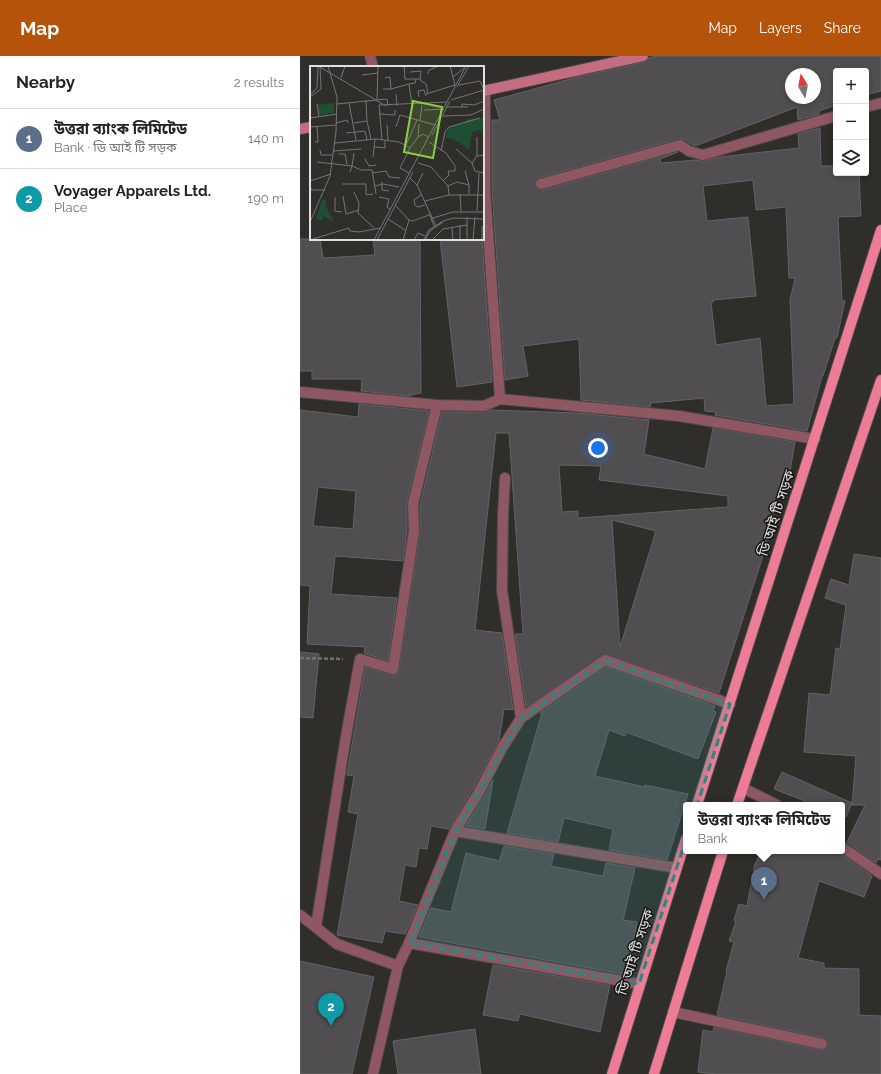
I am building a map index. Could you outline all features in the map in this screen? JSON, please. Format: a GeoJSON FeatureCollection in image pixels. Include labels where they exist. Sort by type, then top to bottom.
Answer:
{"type":"FeatureCollection","features":[{"type":"Feature","properties":{"kind":"main road","name":"ডি আই টি সড়ক"},"geometry":{"type":"LineString","coordinates":[[698,802],[881,230]]}},
{"type":"Feature","properties":{"kind":"main road"},"geometry":{"type":"LineString","coordinates":[[738,802],[881,380]]}},
{"type":"Feature","properties":{"kind":"main road","name":"ডি আই টি সড়ক"},"geometry":{"type":"LineString","coordinates":[[612,1074],[639,984],[683,849]]}},
{"type":"Feature","properties":{"kind":"main road"},"geometry":{"type":"LineString","coordinates":[[654,1074],[722,854]]}},
{"type":"Feature","properties":{"kind":"street"},"geometry":{"type":"LineString","coordinates":[[370,56],[373,66]]}},
{"type":"Feature","properties":{"kind":"street"},"geometry":{"type":"LineString","coordinates":[[500,399],[486,190],[484,91],[643,56]]}},
{"type":"Feature","properties":{"kind":"street"},"geometry":{"type":"LineString","coordinates":[[869,106],[881,103]]}},
{"type":"Feature","properties":{"kind":"street"},"geometry":{"type":"LineString","coordinates":[[540,184],[680,145],[689,151],[703,155],[833,117]]}},
{"type":"Feature","properties":{"kind":"street"},"geometry":{"type":"LineString","coordinates":[[300,129],[310,127]]}},
{"type":"Feature","properties":{"kind":"street"},"geometry":{"type":"LineString","coordinates":[[300,392],[437,405],[484,406],[500,399],[679,416],[815,439]]}},
{"type":"Feature","properties":{"kind":"street"},"geometry":{"type":"LineString","coordinates":[[316,927],[345,742],[360,659],[393,668],[414,531],[413,504],[437,405]]}},
{"type":"Feature","properties":{"kind":"street"},"geometry":{"type":"LineString","coordinates":[[506,478],[503,515],[502,590],[521,718]]}},
{"type":"Feature","properties":{"kind":"street"},"geometry":{"type":"LineString","coordinates":[[373,1074],[398,966],[455,831],[479,792],[502,748],[521,718],[605,660],[730,704]]}},
{"type":"Feature","properties":{"kind":"street"},"geometry":{"type":"LineString","coordinates":[[743,788],[771,802]]}},
{"type":"Feature","properties":{"kind":"street"},"geometry":{"type":"LineString","coordinates":[[455,831],[677,868]]}},
{"type":"Feature","properties":{"kind":"street"},"geometry":{"type":"LineString","coordinates":[[845,849],[881,874]]}},
{"type":"Feature","properties":{"kind":"street"},"geometry":{"type":"LineString","coordinates":[[300,915],[337,944],[398,966]]}},
{"type":"Feature","properties":{"kind":"street"},"geometry":{"type":"LineString","coordinates":[[409,943],[639,984]]}},
{"type":"Feature","properties":{"kind":"street"},"geometry":{"type":"LineString","coordinates":[[673,1012],[822,1044]]}},
{"type":"Feature","properties":{"kind":"path"},"geometry":{"type":"LineString","coordinates":[[300,658],[360,659]]}},
{"type":"Feature","properties":{"kind":"highlighted area"},"geometry":{"type":"Polygon","coordinates":[[[605,660],[730,704],[639,984],[409,943],[455,831],[521,718],[605,660]]]}},
{"type":"Feature","properties":{"kind":"building"},"geometry":{"type":"Polygon","coordinates":[[[655,56],[881,56],[881,91],[869,94],[869,68],[833,68],[833,106],[819,111],[819,114],[798,120],[797,107],[695,146],[683,139],[678,139],[539,178],[535,183],[537,189],[543,190],[678,152],[660,159],[661,163],[695,160],[704,161],[720,157],[799,148],[798,134],[820,128],[821,166],[833,166],[833,176],[859,176],[861,216],[838,217],[842,300],[845,301],[837,338],[835,338],[822,376],[807,431],[715,415],[716,412],[705,411],[704,398],[651,403],[650,407],[581,400],[579,339],[523,346],[528,376],[505,380],[492,190],[492,120],[500,120],[494,100],[581,76],[644,62],[655,56]],[[753,180],[703,186],[707,221],[748,217],[756,296],[713,300],[713,302],[711,302],[716,345],[760,338],[766,406],[794,404],[790,300],[795,278],[789,278],[786,207],[756,210],[753,180]]]}},
{"type":"Feature","properties":{"kind":"building"},"geometry":{"type":"Polygon","coordinates":[[[300,239],[320,240],[323,258],[375,255],[373,240],[420,240],[421,393],[406,396],[361,391],[362,379],[312,379],[312,371],[300,371],[300,239]]]}},
{"type":"Feature","properties":{"kind":"building"},"geometry":{"type":"Polygon","coordinates":[[[440,240],[482,240],[492,382],[457,387],[440,240]]]}},
{"type":"Feature","properties":{"kind":"building"},"geometry":{"type":"Polygon","coordinates":[[[359,404],[429,411],[407,502],[407,531],[403,561],[335,556],[331,594],[397,598],[388,661],[364,653],[365,647],[307,644],[310,586],[300,585],[300,410],[358,417],[359,404]],[[318,487],[313,526],[353,529],[356,491],[318,487]]]}},
{"type":"Feature","properties":{"kind":"building"},"geometry":{"type":"Polygon","coordinates":[[[491,410],[578,413],[649,420],[644,454],[705,469],[713,428],[795,442],[787,488],[781,487],[761,562],[719,693],[604,654],[526,707],[515,634],[523,634],[509,433],[496,433],[475,630],[502,633],[513,710],[504,709],[499,741],[449,829],[431,826],[427,849],[419,848],[416,867],[405,865],[399,901],[418,905],[405,934],[385,931],[382,943],[337,935],[358,814],[348,812],[354,776],[347,775],[365,667],[392,675],[398,674],[420,532],[420,505],[442,412],[484,412],[491,410]],[[559,465],[562,512],[578,511],[578,518],[728,507],[728,496],[599,480],[601,466],[559,465]],[[612,520],[620,647],[656,531],[612,520]]]}},
{"type":"Feature","properties":{"kind":"building"},"geometry":{"type":"Polygon","coordinates":[[[854,554],[881,558],[881,860],[878,859],[876,863],[847,842],[865,805],[852,805],[856,756],[804,752],[809,693],[830,695],[836,648],[840,649],[846,605],[825,598],[831,579],[849,585],[854,554]]]}},
{"type":"Feature","properties":{"kind":"building"},"geometry":{"type":"Polygon","coordinates":[[[300,652],[319,654],[313,718],[300,717],[300,652]]]}},
{"type":"Feature","properties":{"kind":"building"},"geometry":{"type":"Polygon","coordinates":[[[606,667],[715,706],[713,711],[716,712],[698,759],[626,732],[625,736],[609,730],[595,776],[645,787],[645,785],[688,794],[685,802],[683,802],[683,810],[667,860],[609,850],[613,829],[564,818],[558,842],[507,833],[542,713],[540,713],[606,667]]]}},
{"type":"Feature","properties":{"kind":"building"},"geometry":{"type":"Polygon","coordinates":[[[782,772],[852,803],[846,817],[845,802],[807,802],[774,789],[782,772]]]}},
{"type":"Feature","properties":{"kind":"building"},"geometry":{"type":"Polygon","coordinates":[[[493,780],[485,829],[466,826],[485,795],[493,780]]]}},
{"type":"Feature","properties":{"kind":"building"},"geometry":{"type":"Polygon","coordinates":[[[504,846],[554,854],[551,866],[603,876],[606,863],[635,868],[623,920],[637,922],[628,975],[419,937],[431,908],[451,912],[466,853],[499,861],[504,846]]]}},
{"type":"Feature","properties":{"kind":"building"},"geometry":{"type":"Polygon","coordinates":[[[760,854],[841,854],[872,876],[864,897],[819,881],[798,958],[824,963],[824,968],[859,969],[859,1015],[881,1016],[881,1074],[716,1074],[698,1072],[703,1030],[713,1032],[714,1027],[821,1050],[824,1050],[828,1046],[828,1042],[823,1038],[717,1015],[726,971],[734,942],[729,941],[736,921],[734,920],[739,904],[747,906],[755,864],[760,854]]]}},
{"type":"Feature","properties":{"kind":"building"},"geometry":{"type":"Polygon","coordinates":[[[300,961],[374,977],[352,1074],[300,1074],[300,961]]]}},
{"type":"Feature","properties":{"kind":"building"},"geometry":{"type":"Polygon","coordinates":[[[493,965],[610,985],[600,1032],[520,1014],[518,1021],[483,1015],[493,965]]]}},
{"type":"Feature","properties":{"kind":"building"},"geometry":{"type":"Polygon","coordinates":[[[475,1029],[481,1074],[398,1074],[393,1041],[475,1029]]]}},
{"type":"Feature","properties":{"kind":"place","name":"উত্তরা ব্যাংক লিমিটেড"},"geometry":{"type":"Point","coordinates":[764,900]}},
{"type":"Feature","properties":{"kind":"place","name":"Voyager Apparels Ltd."},"geometry":{"type":"Point","coordinates":[331,1026]}}]}
